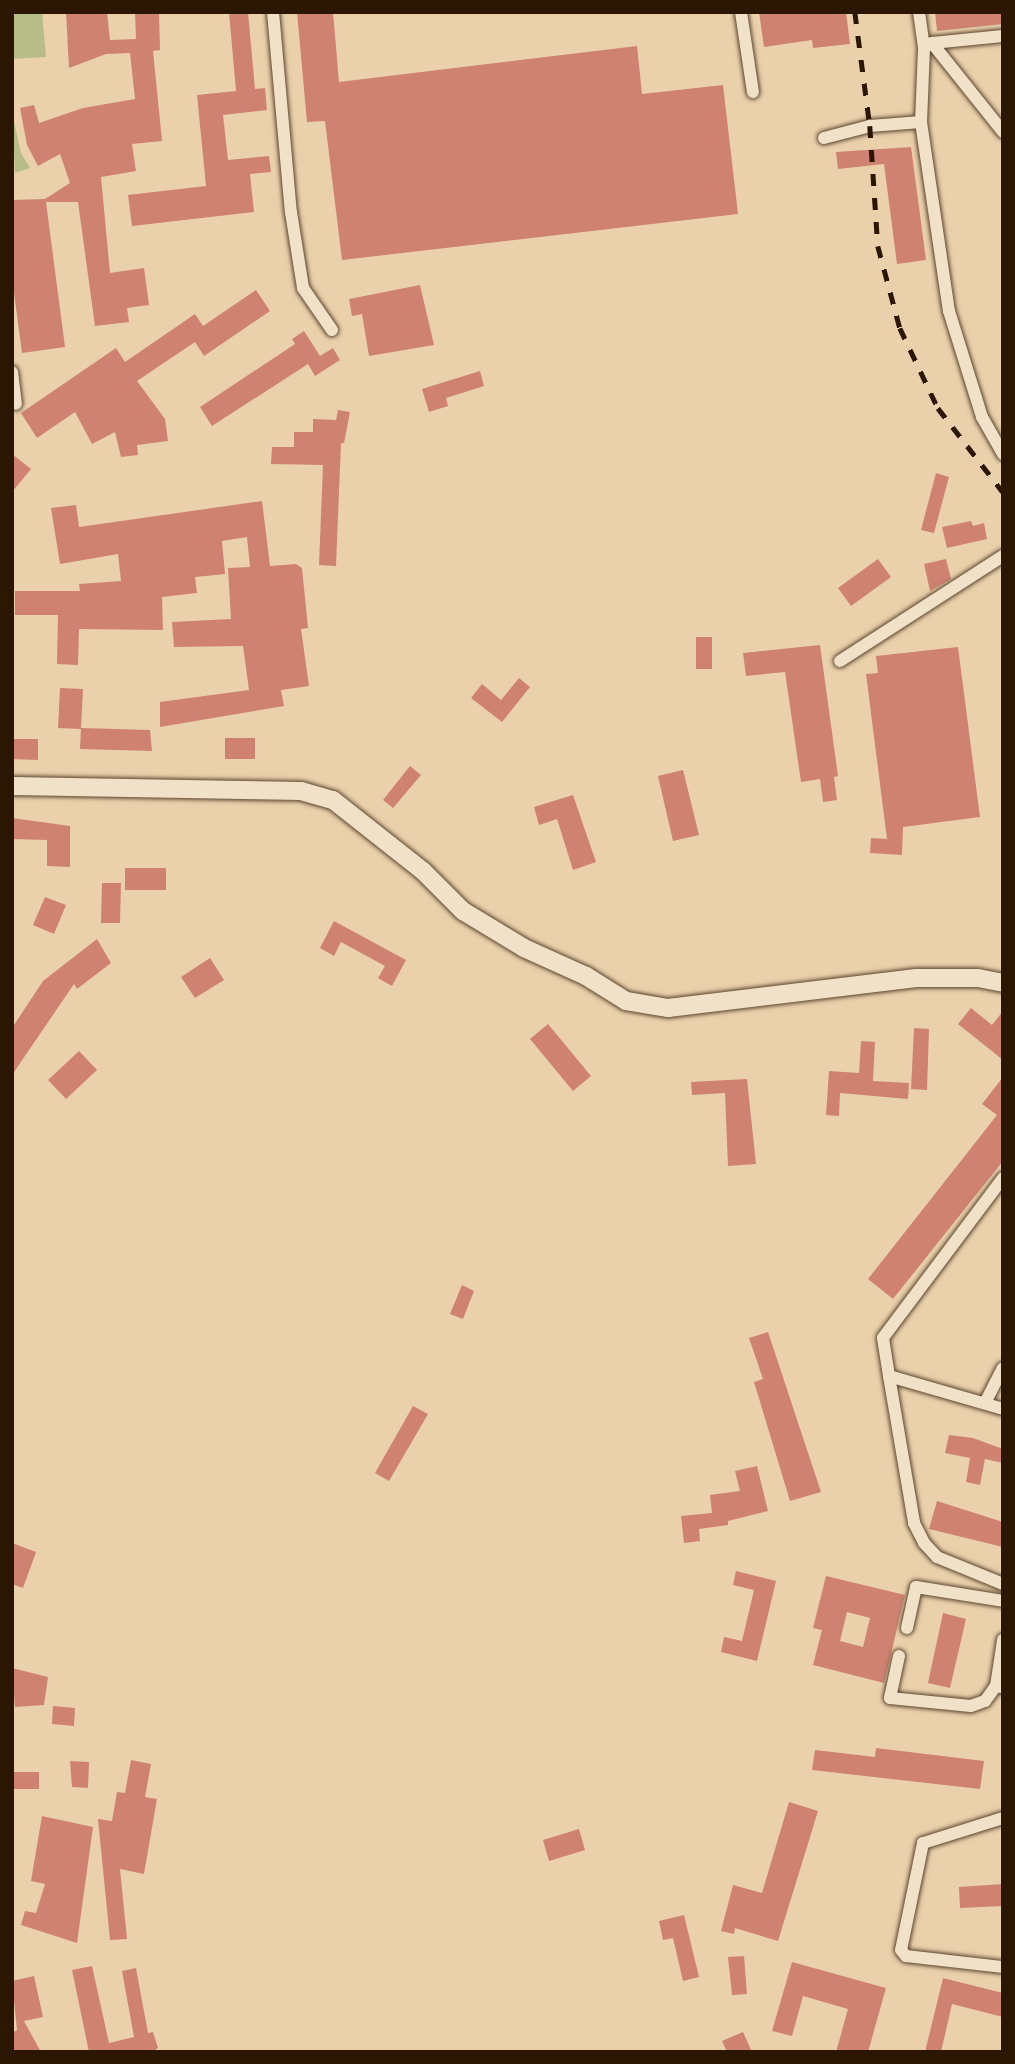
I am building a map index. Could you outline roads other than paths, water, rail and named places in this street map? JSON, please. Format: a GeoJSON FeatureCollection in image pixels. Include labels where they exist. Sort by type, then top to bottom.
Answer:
{"type":"FeatureCollection","features":[{"type":"Feature","properties":{"kind":"street"},"geometry":{"type":"LineString","coordinates":[[273,12],[290,212],[303,288],[332,330]]}},
{"type":"Feature","properties":{"kind":"street"},"geometry":{"type":"LineString","coordinates":[[741,12],[753,92]]}},
{"type":"Feature","properties":{"kind":"street"},"geometry":{"type":"LineString","coordinates":[[919,12],[928,46],[921,122],[959,354],[982,417],[1003,454]]}},
{"type":"Feature","properties":{"kind":"street"},"geometry":{"type":"LineString","coordinates":[[928,46],[1003,36]]}},
{"type":"Feature","properties":{"kind":"street"},"geometry":{"type":"LineString","coordinates":[[928,46],[1003,132]]}},
{"type":"Feature","properties":{"kind":"street"},"geometry":{"type":"LineString","coordinates":[[824,138],[870,126],[921,122]]}},
{"type":"Feature","properties":{"kind":"street"},"geometry":{"type":"LineString","coordinates":[[12,372],[16,404]]}},
{"type":"Feature","properties":{"kind":"street"},"geometry":{"type":"LineString","coordinates":[[840,661],[1003,556]]}},
{"type":"Feature","properties":{"kind":"street"},"geometry":{"type":"LineString","coordinates":[[12,786],[301,791],[333,800],[414,863],[463,911],[523,948],[586,976],[626,1001],[668,1008],[916,978],[1003,983]]}},
{"type":"Feature","properties":{"kind":"street"},"geometry":{"type":"LineString","coordinates":[[1003,1178],[883,1338],[914,1523],[937,1557],[1003,1584]]}},
{"type":"Feature","properties":{"kind":"street"},"geometry":{"type":"LineString","coordinates":[[985,1403],[1003,1368]]}},
{"type":"Feature","properties":{"kind":"street"},"geometry":{"type":"LineString","coordinates":[[889,1376],[1003,1409]]}},
{"type":"Feature","properties":{"kind":"street"},"geometry":{"type":"LineString","coordinates":[[907,1628],[916,1587],[1003,1601]]}},
{"type":"Feature","properties":{"kind":"street"},"geometry":{"type":"LineString","coordinates":[[899,1656],[890,1698],[971,1706],[985,1701],[999,1687],[1003,1640]]}},
{"type":"Feature","properties":{"kind":"street"},"geometry":{"type":"LineString","coordinates":[[1003,1818],[923,1843],[901,1950],[906,1956],[1003,1967]]}},
{"type":"Feature","properties":{"kind":"railway"},"geometry":{"type":"LineString","coordinates":[[855,12],[870,126],[878,246],[900,328],[938,408],[1003,492]]}}]}
